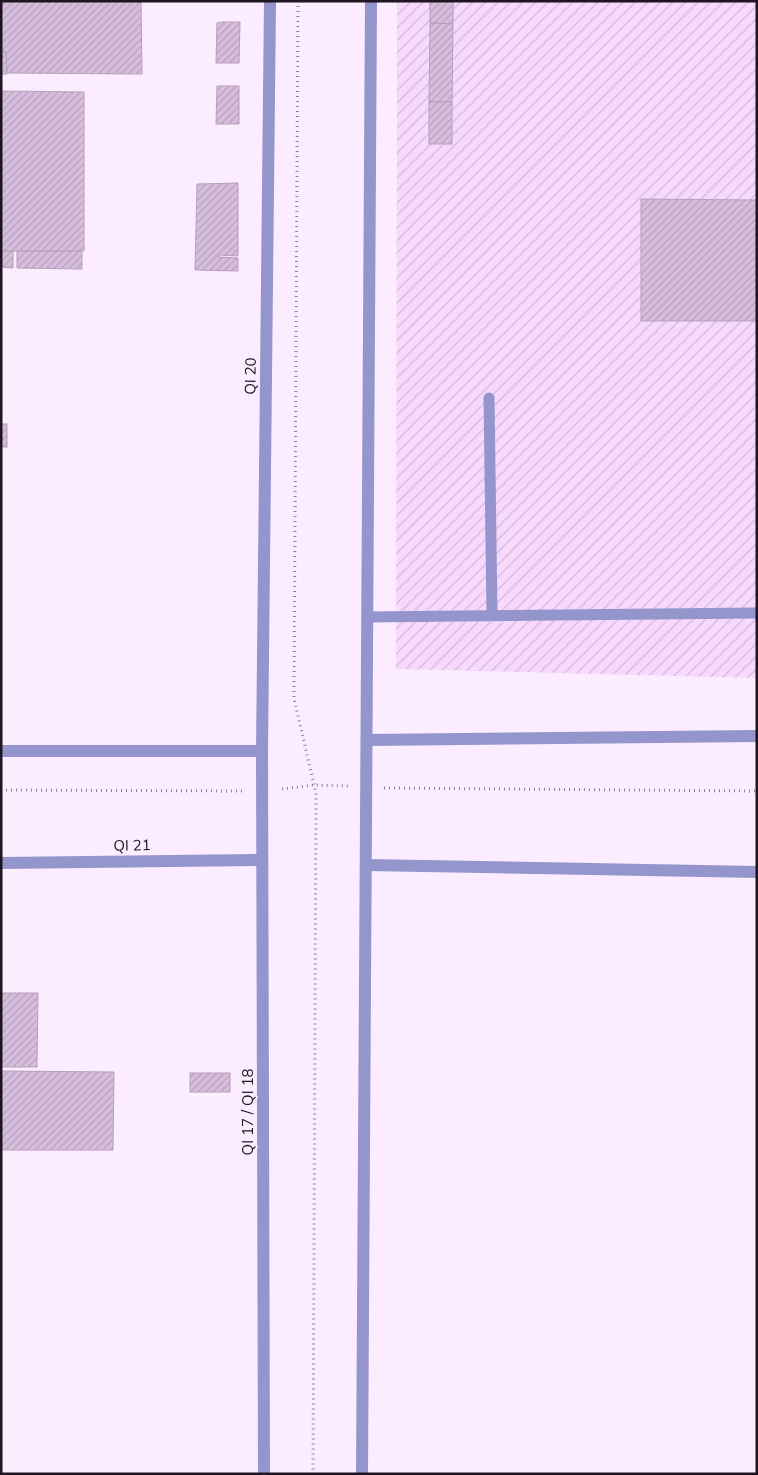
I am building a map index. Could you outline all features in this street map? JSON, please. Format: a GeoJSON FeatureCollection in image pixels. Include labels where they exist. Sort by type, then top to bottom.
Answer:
{"type":"FeatureCollection","features":[{"type":"Feature","properties":{"kind":"street","name":"QI 20"},"geometry":{"type":"LineString","coordinates":[[262,751],[270,1]]}},
{"type":"Feature","properties":{"kind":"street"},"geometry":{"type":"LineString","coordinates":[[362,1474],[371,1]]}},
{"type":"Feature","properties":{"kind":"street"},"geometry":{"type":"LineString","coordinates":[[367,740],[757,736]]}},
{"type":"Feature","properties":{"kind":"street"},"geometry":{"type":"LineString","coordinates":[[1,751],[262,751]]}},
{"type":"Feature","properties":{"kind":"street","name":"QI 17 / QI 18"},"geometry":{"type":"LineString","coordinates":[[262,751],[264,1474]]}},
{"type":"Feature","properties":{"kind":"street","name":"QI 21"},"geometry":{"type":"LineString","coordinates":[[1,863],[262,860]]}},
{"type":"Feature","properties":{"kind":"street"},"geometry":{"type":"LineString","coordinates":[[366,865],[757,872]]}},
{"type":"Feature","properties":{"kind":"lane"},"geometry":{"type":"LineString","coordinates":[[489,398],[492,614]]}},
{"type":"Feature","properties":{"kind":"lane"},"geometry":{"type":"LineString","coordinates":[[367,617],[492,614],[757,613]]}},
{"type":"Feature","properties":{"kind":"path"},"geometry":{"type":"LineString","coordinates":[[298,1],[294,698],[316,793],[313,1474]]}},
{"type":"Feature","properties":{"kind":"shaded area"},"geometry":{"type":"Polygon","coordinates":[[[397,1],[757,1],[757,678],[396,669],[397,1]]]}},
{"type":"Feature","properties":{"kind":"building"},"geometry":{"type":"Polygon","coordinates":[[[1,1],[141,1],[142,74],[7,73],[6,52],[1,52],[1,1]]]}},
{"type":"Feature","properties":{"kind":"building"},"geometry":{"type":"Polygon","coordinates":[[[430,1],[453,1],[453,24],[430,23],[430,1]]]}},
{"type":"Feature","properties":{"kind":"building"},"geometry":{"type":"Polygon","coordinates":[[[240,22],[239,63],[216,63],[217,23],[240,22]]]}},
{"type":"Feature","properties":{"kind":"building"},"geometry":{"type":"Polygon","coordinates":[[[430,23],[453,24],[452,102],[429,102],[430,23]]]}},
{"type":"Feature","properties":{"kind":"building"},"geometry":{"type":"Polygon","coordinates":[[[1,52],[6,52],[7,74],[1,74],[1,52]]]}},
{"type":"Feature","properties":{"kind":"building"},"geometry":{"type":"Polygon","coordinates":[[[217,86],[239,86],[239,124],[216,124],[217,86]]]}},
{"type":"Feature","properties":{"kind":"building"},"geometry":{"type":"Polygon","coordinates":[[[1,91],[84,92],[84,251],[1,251],[1,91]]]}},
{"type":"Feature","properties":{"kind":"building"},"geometry":{"type":"Polygon","coordinates":[[[429,102],[452,102],[452,144],[429,144],[429,102]]]}},
{"type":"Feature","properties":{"kind":"building"},"geometry":{"type":"Polygon","coordinates":[[[238,183],[238,256],[219,255],[218,257],[238,258],[238,271],[195,270],[197,184],[238,183]]]}},
{"type":"Feature","properties":{"kind":"building"},"geometry":{"type":"Polygon","coordinates":[[[641,199],[757,200],[757,321],[641,321],[641,199]]]}},
{"type":"Feature","properties":{"kind":"building"},"geometry":{"type":"Polygon","coordinates":[[[1,251],[13,251],[13,268],[1,267],[1,251]]]}},
{"type":"Feature","properties":{"kind":"building"},"geometry":{"type":"Polygon","coordinates":[[[17,251],[82,251],[82,269],[17,268],[17,251]]]}},
{"type":"Feature","properties":{"kind":"building"},"geometry":{"type":"Polygon","coordinates":[[[1,424],[7,424],[7,447],[1,447],[1,424]]]}},
{"type":"Feature","properties":{"kind":"building"},"geometry":{"type":"Polygon","coordinates":[[[1,993],[38,993],[37,1067],[1,1067],[1,993]]]}},
{"type":"Feature","properties":{"kind":"building"},"geometry":{"type":"Polygon","coordinates":[[[1,1071],[114,1072],[113,1150],[1,1150],[1,1071]]]}},
{"type":"Feature","properties":{"kind":"building"},"geometry":{"type":"Polygon","coordinates":[[[190,1073],[230,1073],[230,1092],[190,1092],[190,1073]]]}}]}
